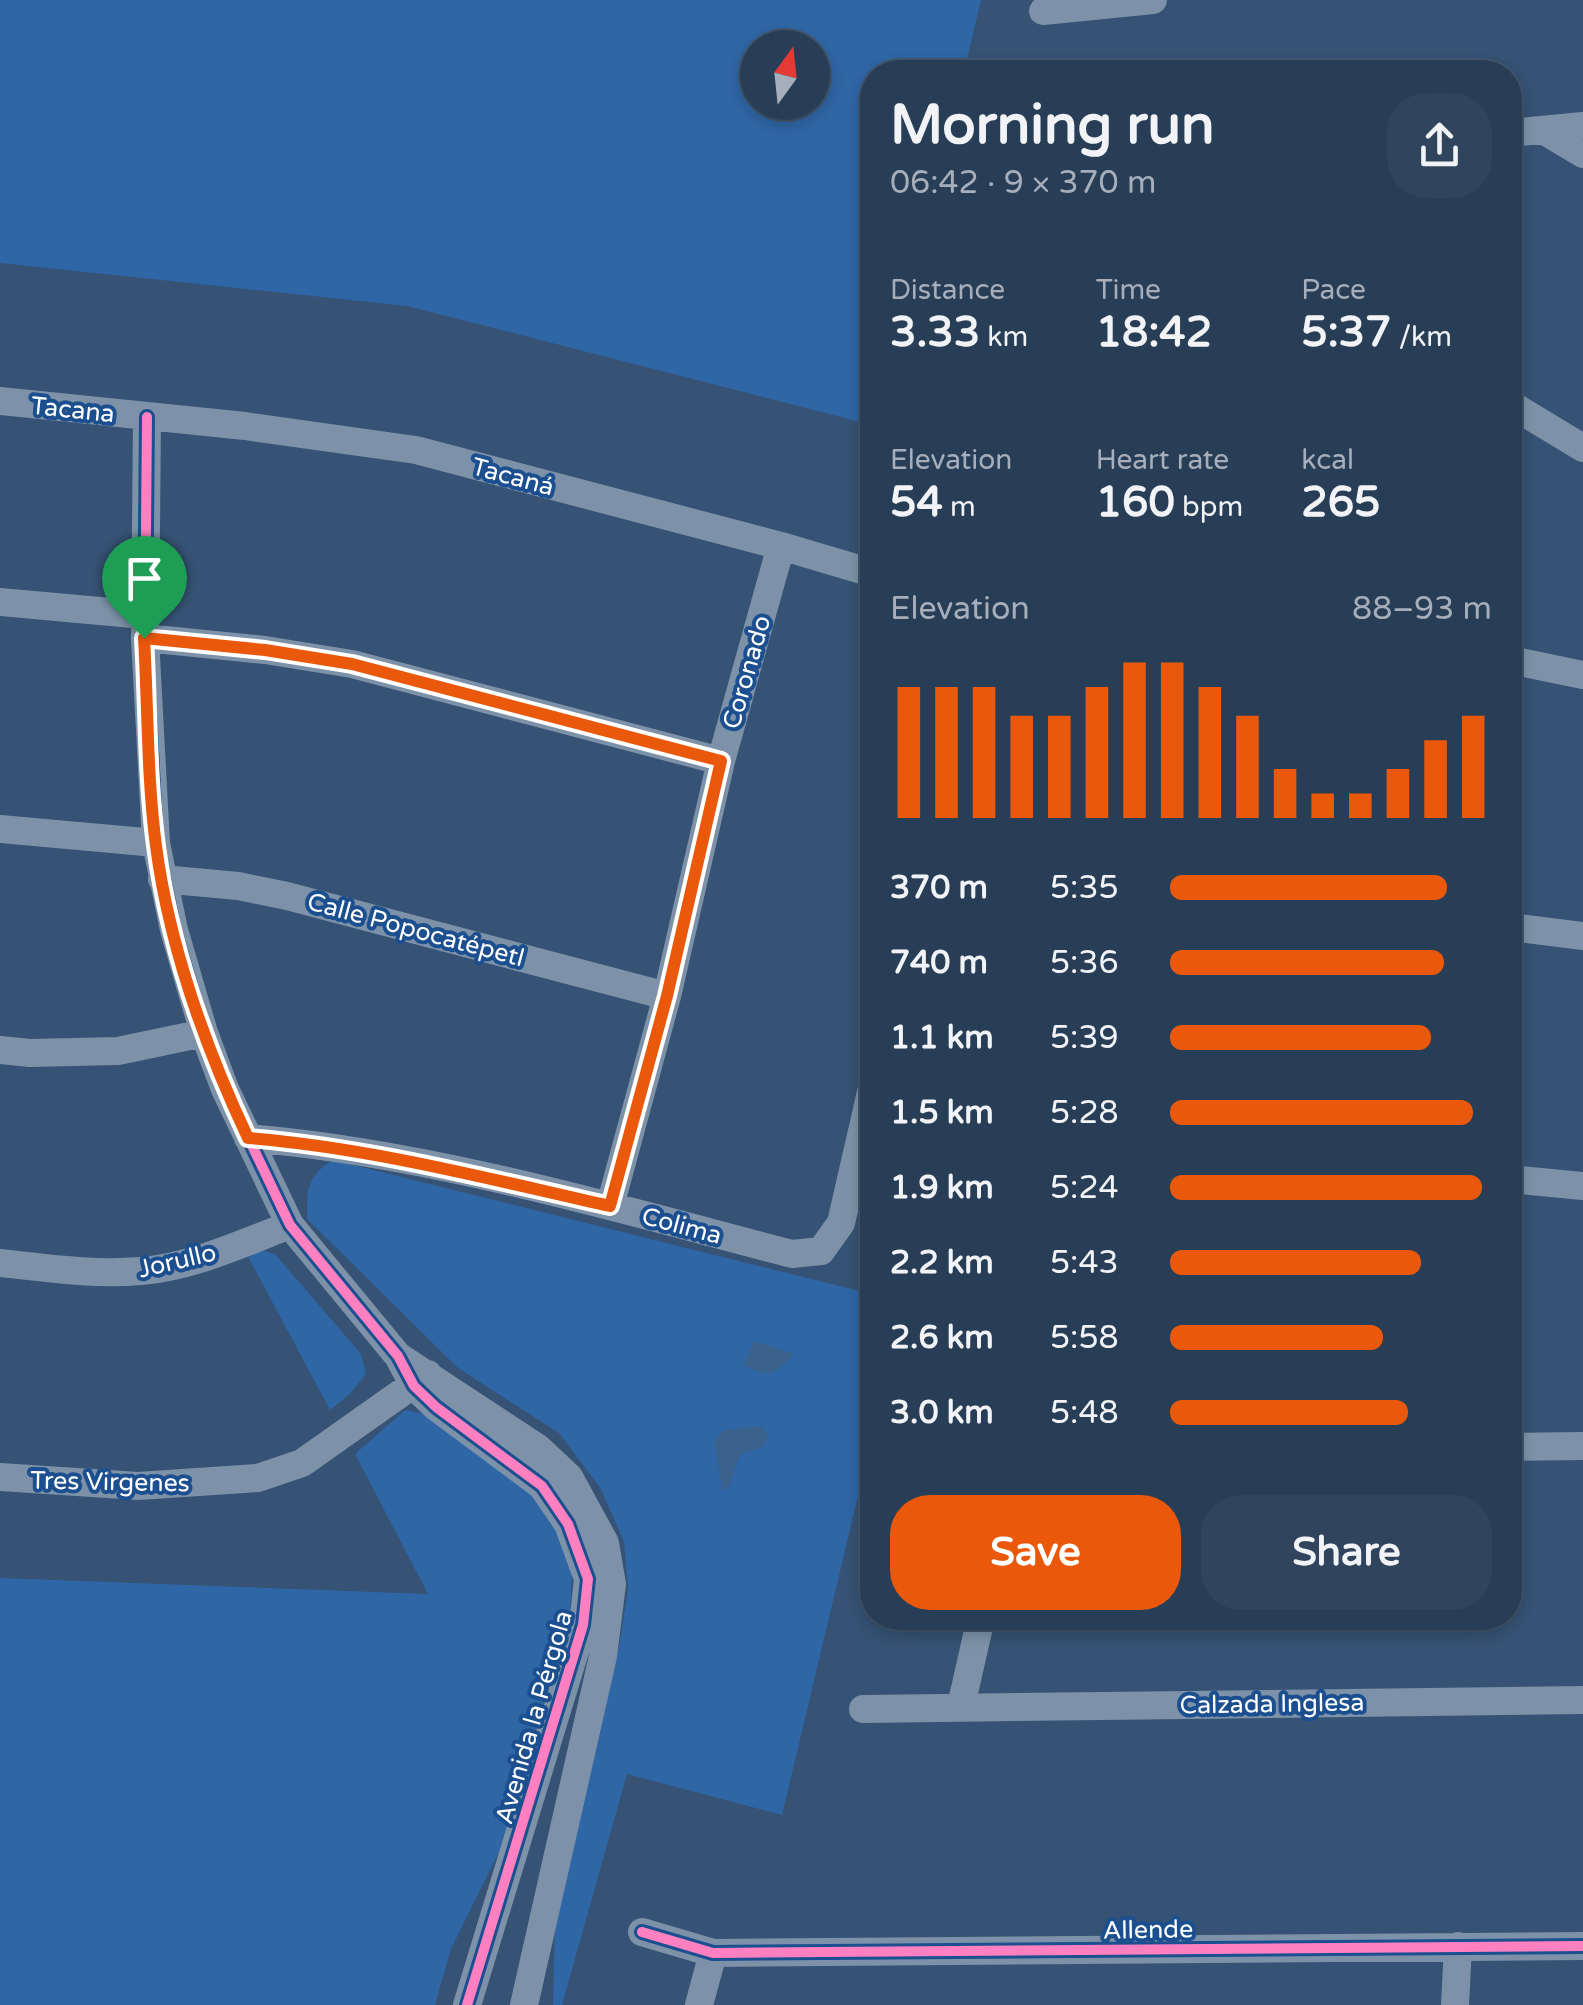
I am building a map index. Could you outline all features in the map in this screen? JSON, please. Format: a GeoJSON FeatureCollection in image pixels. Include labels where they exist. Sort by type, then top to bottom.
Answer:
{"type":"FeatureCollection","features":[{"type":"Feature","properties":{"kind":"street"},"geometry":{"type":"LineString","coordinates":[[1044,11],[1153,0]]}},
{"type":"Feature","properties":{"kind":"street"},"geometry":{"type":"LineString","coordinates":[[1522,132],[1583,126]]}},
{"type":"Feature","properties":{"kind":"street"},"geometry":{"type":"LineString","coordinates":[[1543,130],[1583,154]]}},
{"type":"Feature","properties":{"kind":"street","name":"Tacana"},"geometry":{"type":"LineString","coordinates":[[0,401],[147,417]]}},
{"type":"Feature","properties":{"kind":"street"},"geometry":{"type":"LineString","coordinates":[[1522,411],[1583,448]]}},
{"type":"Feature","properties":{"kind":"street"},"geometry":{"type":"LineString","coordinates":[[147,417],[144,626],[156,843],[204,1034],[290,1225],[422,1380]]}},
{"type":"Feature","properties":{"kind":"street","name":"Tacaná"},"geometry":{"type":"LineString","coordinates":[[147,417],[335,437],[416,450],[860,569]]}},
{"type":"Feature","properties":{"kind":"street","name":"Coronado"},"geometry":{"type":"LineString","coordinates":[[610,1206],[667,996],[721,761],[781,546]]}},
{"type":"Feature","properties":{"kind":"street"},"geometry":{"type":"LineString","coordinates":[[0,602],[352,664],[721,761]]}},
{"type":"Feature","properties":{"kind":"street"},"geometry":{"type":"LineString","coordinates":[[1522,662],[1583,675]]}},
{"type":"Feature","properties":{"kind":"street"},"geometry":{"type":"LineString","coordinates":[[0,829],[156,843]]}},
{"type":"Feature","properties":{"kind":"street","name":"Calle Popocatépetl"},"geometry":{"type":"LineString","coordinates":[[162,879],[238,886],[287,896],[667,996]]}},
{"type":"Feature","properties":{"kind":"street"},"geometry":{"type":"LineString","coordinates":[[1522,928],[1583,936]]}},
{"type":"Feature","properties":{"kind":"street"},"geometry":{"type":"LineString","coordinates":[[0,1050],[118,1051],[204,1034]]}},
{"type":"Feature","properties":{"kind":"street","name":"Colima"},"geometry":{"type":"LineString","coordinates":[[248,1138],[374,1154],[610,1206],[792,1254],[821,1252],[841,1223],[860,1140]]}},
{"type":"Feature","properties":{"kind":"street"},"geometry":{"type":"LineString","coordinates":[[1522,1181],[1583,1186]]}},
{"type":"Feature","properties":{"kind":"street","name":"Jorullo"},"geometry":{"type":"LineString","coordinates":[[0,1263],[85,1271],[143,1271],[190,1262],[290,1225]]}},
{"type":"Feature","properties":{"kind":"street","name":"Tres Virgenes"},"geometry":{"type":"LineString","coordinates":[[0,1477],[138,1486],[258,1478],[302,1463],[422,1380]]}},
{"type":"Feature","properties":{"kind":"street","name":"Avenida la Pérgola"},"geometry":{"type":"LineString","coordinates":[[422,1380],[436,1407],[542,1486],[568,1524],[588,1579],[583,1625],[467,2005]]}},
{"type":"Feature","properties":{"kind":"street","name":"Avenida la Pérgola"},"geometry":{"type":"LineString","coordinates":[[422,1380],[538,1448],[559,1468],[586,1506],[605,1543],[612,1584],[603,1656],[524,2005]]}},
{"type":"Feature","properties":{"kind":"street"},"geometry":{"type":"LineString","coordinates":[[1522,1447],[1583,1446]]}},
{"type":"Feature","properties":{"kind":"street"},"geometry":{"type":"LineString","coordinates":[[961,1706],[978,1630]]}},
{"type":"Feature","properties":{"kind":"street","name":"Calzada Inglesa"},"geometry":{"type":"LineString","coordinates":[[863,1709],[1583,1700]]}},
{"type":"Feature","properties":{"kind":"street"},"geometry":{"type":"LineString","coordinates":[[500,1903],[544,1912]]}},
{"type":"Feature","properties":{"kind":"street","name":"Allende"},"geometry":{"type":"LineString","coordinates":[[642,1932],[712,1953],[1583,1946]]}},
{"type":"Feature","properties":{"kind":"street"},"geometry":{"type":"LineString","coordinates":[[1455,2005],[1458,1946]]}},
{"type":"Feature","properties":{"kind":"street"},"geometry":{"type":"LineString","coordinates":[[699,2005],[712,1953]]}},
{"type":"Feature","properties":{"kind":"shaded area"},"geometry":{"type":"Polygon","coordinates":[[[0,0],[981,0],[967,60],[860,60],[860,422],[407,306],[0,263],[0,0]]]}},
{"type":"Feature","properties":{"kind":"shaded area"},"geometry":{"type":"Polygon","coordinates":[[[333,1160],[860,1291],[860,1487],[782,1815],[627,1774],[562,2005],[553,2005],[556,1880],[618,1652],[628,1590],[624,1542],[601,1489],[559,1433],[458,1368],[307,1219],[310,1185],[333,1160]]]}},
{"type":"Feature","properties":{"kind":"shaded area"},"geometry":{"type":"Polygon","coordinates":[[[245,1251],[275,1254],[361,1354],[366,1374],[330,1410],[245,1251]]]}},
{"type":"Feature","properties":{"kind":"shaded area"},"geometry":{"type":"Polygon","coordinates":[[[755,1341],[794,1354],[777,1370],[760,1372],[743,1365],[755,1341]]]}},
{"type":"Feature","properties":{"kind":"shaded area"},"geometry":{"type":"Polygon","coordinates":[[[405,1410],[424,1414],[537,1497],[556,1526],[572,1575],[570,1613],[502,1846],[451,1949],[435,2005],[0,2005],[0,1578],[428,1594],[355,1454],[405,1410]]]}},
{"type":"Feature","properties":{"kind":"shaded area"},"geometry":{"type":"Polygon","coordinates":[[[761,1426],[768,1436],[763,1447],[740,1454],[729,1487],[723,1491],[714,1442],[724,1430],[761,1426]]]}},
{"type":"Feature","properties":{"kind":"cycle path"},"geometry":{"type":"LineString","coordinates":[[147,417],[145,638],[156,843],[174,930],[225,1089],[290,1225],[398,1356],[414,1386],[436,1407],[542,1486],[568,1524],[588,1579],[583,1625],[467,2005]]}},
{"type":"Feature","properties":{"kind":"cycle path"},"geometry":{"type":"LineString","coordinates":[[642,1932],[713,1953],[1583,1946]]}},
{"type":"Feature","properties":{"kind":"route"},"geometry":{"type":"LineString","coordinates":[[144,638],[265,650],[352,664],[721,761],[667,996],[610,1206],[374,1154],[248,1138],[204,1034],[162,879],[156,843],[144,638]]}}]}
